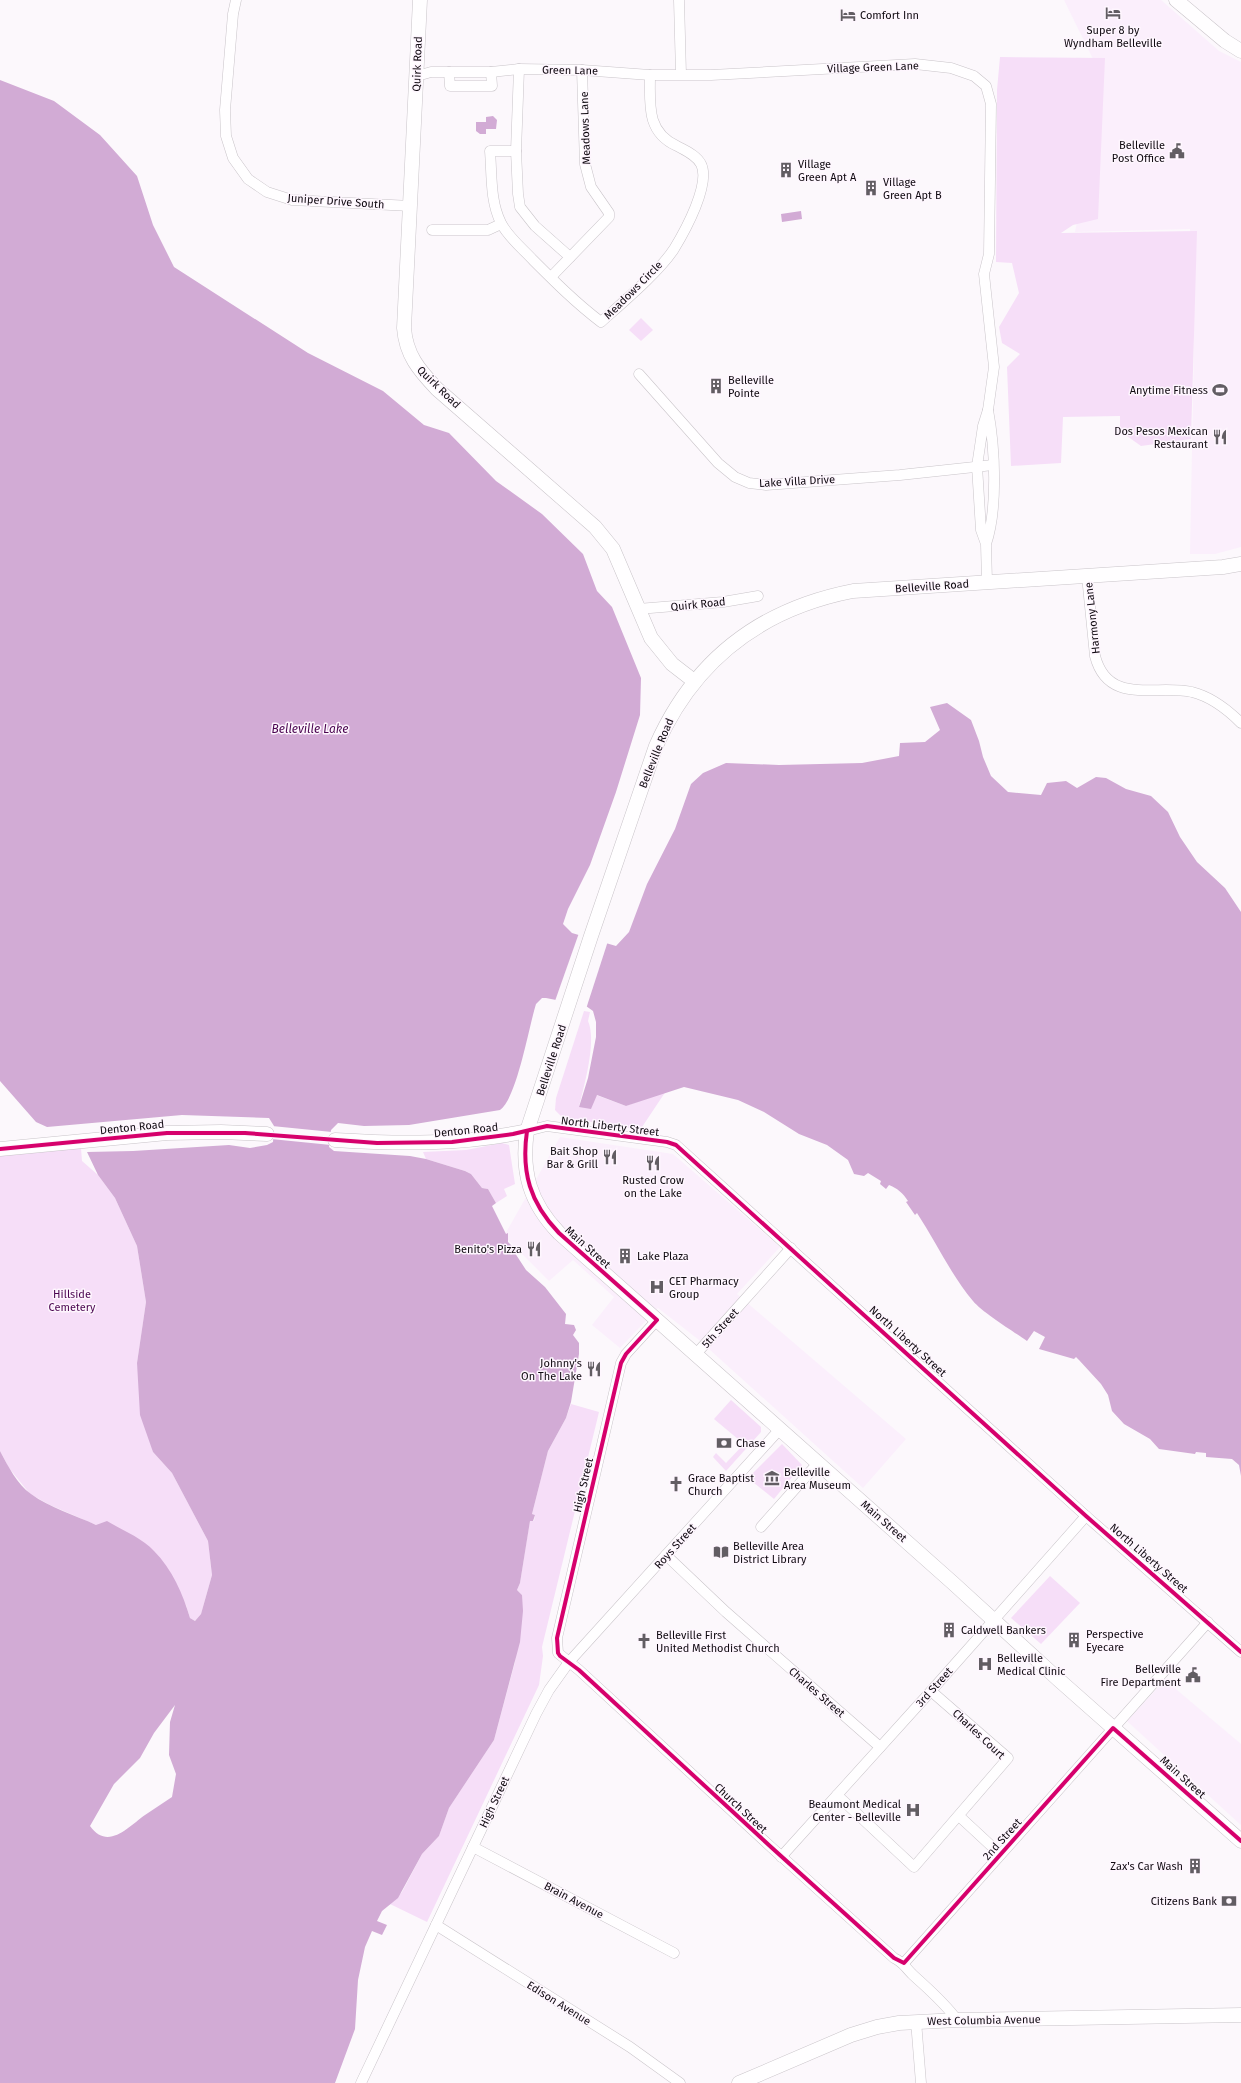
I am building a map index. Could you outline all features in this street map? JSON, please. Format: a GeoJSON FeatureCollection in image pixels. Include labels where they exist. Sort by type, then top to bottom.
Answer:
{"type":"FeatureCollection","features":[{"type":"Feature","properties":{"kind":"main road","name":"Quirk Road"},"geometry":{"type":"LineString","coordinates":[[420,0],[404,328],[406,344],[414,363],[437,389],[595,527],[614,549],[650,638],[660,652],[672,664],[694,681]]}},
{"type":"Feature","properties":{"kind":"main road"},"geometry":{"type":"LineString","coordinates":[[1176,0],[1225,41],[1241,51]]}},
{"type":"Feature","properties":{"kind":"main road","name":"Belleville Road"},"geometry":{"type":"LineString","coordinates":[[527,1173],[524,1156],[527,1131],[591,936],[656,746],[672,714],[694,681],[720,654],[742,636],[783,612],[807,603],[853,591],[1223,567],[1241,564]]}},
{"type":"Feature","properties":{"kind":"main road","name":"Denton Road"},"geometry":{"type":"LineString","coordinates":[[335,1140],[377,1143],[452,1142],[527,1131]]}},
{"type":"Feature","properties":{"kind":"main road","name":"Denton Road"},"geometry":{"type":"LineString","coordinates":[[0,1149],[167,1133],[221,1132],[267,1134]]}},
{"type":"Feature","properties":{"kind":"main road","name":"Main Street"},"geometry":{"type":"LineString","coordinates":[[527,1173],[535,1199],[552,1226],[1241,1841]]}},
{"type":"Feature","properties":{"kind":"main road","name":"West Columbia Avenue"},"geometry":{"type":"LineString","coordinates":[[739,2083],[851,2035],[877,2027],[916,2021],[1241,2015]]}},
{"type":"Feature","properties":{"kind":"street","name":"Juniper Drive South"},"geometry":{"type":"LineString","coordinates":[[236,0],[233,14],[225,110],[226,136],[228,147],[237,164],[248,179],[257,186],[278,197],[292,200],[410,206]]}},
{"type":"Feature","properties":{"kind":"street"},"geometry":{"type":"LineString","coordinates":[[679,0],[681,74]]}},
{"type":"Feature","properties":{"kind":"street","name":"Village Green Lane"},"geometry":{"type":"LineString","coordinates":[[681,74],[711,75],[915,64],[951,68],[974,76],[986,86],[991,104],[989,254],[984,274],[994,367],[988,410]]}},
{"type":"Feature","properties":{"kind":"street"},"geometry":{"type":"LineString","coordinates":[[519,69],[516,151],[520,207],[535,226],[570,256]]}},
{"type":"Feature","properties":{"kind":"street","name":"Green Lane"},"geometry":{"type":"LineString","coordinates":[[454,72],[491,72],[519,69],[582,70],[650,75],[681,74]]}},
{"type":"Feature","properties":{"kind":"street","name":"Meadows Lane"},"geometry":{"type":"LineString","coordinates":[[551,277],[609,217],[609,213],[591,187],[585,164],[582,70]]}},
{"type":"Feature","properties":{"kind":"street"},"geometry":{"type":"LineString","coordinates":[[417,76],[431,72],[454,72],[450,86],[492,86],[491,72]]}},
{"type":"Feature","properties":{"kind":"street","name":"Meadows Circle"},"geometry":{"type":"LineString","coordinates":[[516,151],[490,151],[492,194],[501,224],[522,248],[582,308],[601,322],[655,270],[674,249],[699,200],[703,173],[701,164],[688,151],[675,145],[660,134],[650,114],[650,75]]}},
{"type":"Feature","properties":{"kind":"street"},"geometry":{"type":"LineString","coordinates":[[432,230],[488,230],[501,224]]}},
{"type":"Feature","properties":{"kind":"street","name":"Lake Villa Drive"},"geometry":{"type":"LineString","coordinates":[[639,374],[718,463],[735,477],[748,483],[766,485],[993,465]]}},
{"type":"Feature","properties":{"kind":"street"},"geometry":{"type":"LineString","coordinates":[[986,544],[991,528],[993,465],[991,428],[988,410]]}},
{"type":"Feature","properties":{"kind":"street"},"geometry":{"type":"LineString","coordinates":[[987,582],[986,544],[981,530],[977,466],[983,426],[988,410]]}},
{"type":"Feature","properties":{"kind":"street","name":"Harmony Lane"},"geometry":{"type":"LineString","coordinates":[[1087,576],[1095,656],[1099,668],[1107,678],[1117,686],[1133,690],[1178,690],[1200,695],[1223,707],[1241,723]]}},
{"type":"Feature","properties":{"kind":"street","name":"Quirk Road"},"geometry":{"type":"LineString","coordinates":[[638,610],[723,602],[758,596]]}},
{"type":"Feature","properties":{"kind":"street","name":"North Liberty Street"},"geometry":{"type":"LineString","coordinates":[[527,1131],[547,1126],[667,1142],[676,1145],[1086,1516],[1241,1652]]}},
{"type":"Feature","properties":{"kind":"street","name":"5th Street"},"geometry":{"type":"LineString","coordinates":[[696,1354],[791,1248]]}},
{"type":"Feature","properties":{"kind":"street","name":"High Street"},"geometry":{"type":"LineString","coordinates":[[361,2083],[536,1714],[549,1690],[569,1662],[558,1653],[556,1638],[622,1362],[626,1354],[657,1320]]}},
{"type":"Feature","properties":{"kind":"street","name":"Roys Street"},"geometry":{"type":"LineString","coordinates":[[569,1662],[780,1430]]}},
{"type":"Feature","properties":{"kind":"street"},"geometry":{"type":"LineString","coordinates":[[761,1527],[818,1463]]}},
{"type":"Feature","properties":{"kind":"street","name":"3rd Street"},"geometry":{"type":"LineString","coordinates":[[781,1857],[1086,1516]]}},
{"type":"Feature","properties":{"kind":"street","name":"Charles Street"},"geometry":{"type":"LineString","coordinates":[[666,1555],[726,1612],[880,1747]]}},
{"type":"Feature","properties":{"kind":"street","name":"2nd Street"},"geometry":{"type":"LineString","coordinates":[[904,1963],[1208,1622]]}},
{"type":"Feature","properties":{"kind":"street","name":"Church Street"},"geometry":{"type":"LineString","coordinates":[[569,1662],[781,1857],[894,1958],[904,1963],[909,1971],[947,2006],[957,2020]]}},
{"type":"Feature","properties":{"kind":"street","name":"Charles Court"},"geometry":{"type":"LineString","coordinates":[[837,1795],[914,1867],[1008,1758],[931,1691]]}},
{"type":"Feature","properties":{"kind":"street"},"geometry":{"type":"LineString","coordinates":[[959,1816],[1000,1854]]}},
{"type":"Feature","properties":{"kind":"street","name":"Brain Avenue"},"geometry":{"type":"LineString","coordinates":[[473,1847],[674,1953]]}},
{"type":"Feature","properties":{"kind":"street","name":"Edison Avenue"},"geometry":{"type":"LineString","coordinates":[[436,1925],[630,2047],[680,2083]]}},
{"type":"Feature","properties":{"kind":"street"},"geometry":{"type":"LineString","coordinates":[[916,2021],[921,2083]]}},
{"type":"Feature","properties":{"kind":"shaded area"},"geometry":{"type":"Polygon","coordinates":[[[1064,0],[1161,0],[1219,51],[1241,62],[1241,547],[1215,554],[1190,554],[1194,344],[1190,229],[1075,232],[1099,112],[1097,67],[1064,0]]]}},
{"type":"Feature","properties":{"kind":"shaded area"},"geometry":{"type":"Polygon","coordinates":[[[560,1137],[673,1154],[780,1247],[737,1294],[906,1439],[863,1488],[699,1340],[658,1308],[620,1348],[592,1325],[614,1297],[573,1260],[549,1281],[504,1236],[560,1137]]]}},
{"type":"Feature","properties":{"kind":"shaded area"},"geometry":{"type":"Polygon","coordinates":[[[1165,1680],[1241,1744],[1241,1825],[1127,1721],[1165,1680]]]}},
{"type":"Feature","properties":{"kind":"green space"},"geometry":{"type":"Polygon","coordinates":[[[1000,57],[1105,58],[1098,219],[1073,225],[1061,233],[1197,231],[1191,439],[1141,446],[1120,431],[1120,416],[1063,417],[1061,463],[1011,466],[1007,367],[1020,354],[1002,343],[999,327],[1019,293],[1012,263],[996,262],[997,90],[1000,57]]]}},
{"type":"Feature","properties":{"kind":"green space"},"geometry":{"type":"Polygon","coordinates":[[[641,318],[653,330],[641,341],[629,330],[641,318]]]}},
{"type":"Feature","properties":{"kind":"green space"},"geometry":{"type":"Polygon","coordinates":[[[584,1011],[590,1012],[588,1021],[591,1040],[589,1064],[579,1107],[596,1095],[626,1106],[666,1091],[640,1130],[562,1117],[555,1110],[556,1098],[584,1011]]]}},
{"type":"Feature","properties":{"kind":"green space"},"geometry":{"type":"Polygon","coordinates":[[[502,1143],[509,1145],[515,1184],[504,1189],[507,1196],[496,1203],[488,1189],[482,1188],[471,1174],[426,1159],[423,1152],[466,1150],[502,1143]]]}},
{"type":"Feature","properties":{"kind":"green space","name":"Hillside Cemetery"},"geometry":{"type":"Polygon","coordinates":[[[81,1148],[82,1161],[98,1175],[115,1198],[137,1246],[146,1302],[137,1363],[153,1452],[172,1473],[208,1541],[212,1575],[201,1614],[195,1621],[190,1618],[186,1605],[96,1525],[50,1505],[30,1494],[9,1468],[0,1451],[0,1156],[81,1148]]]}},
{"type":"Feature","properties":{"kind":"green space"},"geometry":{"type":"Polygon","coordinates":[[[731,1400],[761,1427],[761,1432],[726,1471],[713,1457],[716,1453],[726,1463],[744,1444],[714,1419],[731,1400]]]}},
{"type":"Feature","properties":{"kind":"green space"},"geometry":{"type":"Polygon","coordinates":[[[571,1404],[599,1412],[542,1647],[543,1656],[539,1685],[427,1922],[390,1904],[402,1892],[422,1854],[439,1836],[449,1808],[494,1740],[515,1662],[522,1595],[517,1590],[520,1583],[530,1520],[534,1521],[535,1515],[532,1514],[548,1451],[566,1418],[571,1404]]]}},
{"type":"Feature","properties":{"kind":"green space"},"geometry":{"type":"Polygon","coordinates":[[[782,1444],[802,1465],[774,1499],[748,1478],[782,1444]]]}},
{"type":"Feature","properties":{"kind":"green space"},"geometry":{"type":"Polygon","coordinates":[[[1050,1576],[1080,1603],[1041,1644],[1011,1618],[1050,1576]]]}},
{"type":"Feature","properties":{"kind":"water","name":"Belleville Lake"},"geometry":{"type":"Polygon","coordinates":[[[0,80],[54,101],[100,135],[137,176],[153,225],[174,267],[308,353],[383,391],[424,425],[449,433],[496,481],[542,514],[583,554],[597,591],[612,607],[641,678],[640,715],[616,792],[590,865],[568,909],[563,924],[572,933],[616,946],[629,932],[647,884],[675,829],[691,784],[703,773],[726,763],[779,765],[862,763],[899,756],[900,743],[925,742],[940,730],[930,707],[947,703],[971,720],[991,776],[1008,792],[1041,795],[1047,783],[1066,781],[1077,788],[1096,777],[1106,778],[1126,789],[1151,796],[1168,812],[1180,837],[1197,862],[1225,888],[1241,912],[1241,1476],[1239,1465],[1232,1459],[1206,1457],[1206,1453],[1196,1452],[1195,1454],[1159,1449],[1150,1439],[1124,1424],[1112,1411],[1108,1395],[1101,1384],[1076,1357],[1074,1359],[1039,1349],[1045,1337],[1034,1331],[1027,1341],[991,1316],[973,1301],[951,1269],[917,1213],[915,1215],[906,1202],[908,1201],[902,1193],[889,1185],[886,1189],[880,1184],[881,1181],[868,1173],[864,1176],[854,1174],[848,1160],[827,1145],[799,1134],[764,1112],[738,1100],[684,1087],[626,1106],[597,1095],[591,1109],[579,1107],[588,1078],[596,1037],[596,1022],[593,1011],[586,1006],[542,998],[536,1004],[522,1061],[512,1091],[506,1103],[500,1110],[409,1125],[364,1126],[338,1123],[331,1130],[329,1147],[334,1151],[410,1156],[426,1159],[471,1174],[482,1188],[488,1189],[496,1203],[492,1206],[506,1234],[508,1233],[508,1242],[514,1248],[513,1250],[526,1270],[545,1287],[566,1314],[565,1324],[574,1325],[576,1330],[573,1335],[579,1343],[579,1354],[571,1402],[566,1418],[548,1451],[532,1514],[535,1515],[533,1521],[530,1521],[520,1583],[517,1590],[522,1595],[523,1611],[520,1642],[494,1740],[449,1808],[439,1836],[422,1854],[398,1898],[382,1911],[377,1921],[387,1925],[382,1935],[372,1931],[365,1947],[358,1980],[355,2029],[335,2083],[0,2083],[0,1451],[17,1480],[26,1490],[38,1499],[96,1525],[107,1521],[138,1538],[149,1546],[160,1558],[171,1574],[184,1600],[190,1618],[195,1621],[201,1614],[212,1575],[208,1541],[172,1473],[153,1452],[140,1415],[137,1363],[146,1302],[137,1246],[115,1198],[98,1175],[87,1152],[133,1151],[229,1145],[250,1148],[267,1145],[273,1142],[274,1126],[269,1118],[182,1115],[47,1127],[36,1122],[0,1081],[0,80]],[[175,1705],[154,1733],[140,1758],[114,1784],[90,1826],[97,1833],[104,1837],[111,1837],[118,1834],[172,1797],[176,1774],[169,1755],[170,1722],[175,1705]]]}},
{"type":"Feature","properties":{"kind":"water"},"geometry":{"type":"Polygon","coordinates":[[[493,116],[497,120],[496,129],[486,129],[486,134],[480,134],[476,131],[476,122],[486,122],[486,117],[493,116]]]}},
{"type":"Feature","properties":{"kind":"water"},"geometry":{"type":"Polygon","coordinates":[[[801,211],[802,219],[782,222],[781,214],[801,211]]]}},
{"type":"Feature","properties":{"kind":"pier"},"geometry":{"type":"Polygon","coordinates":[[[579,933],[608,941],[586,1009],[555,1001],[579,933]]]}},
{"type":"Feature","properties":{"kind":"pier"},"geometry":{"type":"Polygon","coordinates":[[[272,1126],[332,1132],[331,1145],[271,1139],[272,1126]]]}},
{"type":"Feature","properties":{"kind":"cycle path"},"geometry":{"type":"LineString","coordinates":[[0,1149],[167,1133],[245,1133],[377,1143],[452,1142],[513,1134],[547,1126],[667,1142],[676,1145],[1086,1516],[1241,1652]]}},
{"type":"Feature","properties":{"kind":"cycle path"},"geometry":{"type":"LineString","coordinates":[[527,1131],[525,1160],[530,1186],[541,1210],[549,1222],[559,1233],[657,1320],[626,1354],[621,1363],[557,1638],[558,1653],[560,1656],[579,1670],[894,1958],[904,1963],[1113,1728],[1241,1841]]}},
{"type":"Feature","properties":{"kind":"place","name":"Super 8 by Wyndham Belleville"},"geometry":{"type":"Point","coordinates":[1113,13]}},
{"type":"Feature","properties":{"kind":"place","name":"Comfort Inn"},"geometry":{"type":"Point","coordinates":[848,15]}},
{"type":"Feature","properties":{"kind":"place","name":"Belleville Post Office"},"geometry":{"type":"Point","coordinates":[1177,151]}},
{"type":"Feature","properties":{"kind":"place","name":"Village Green Apt A"},"geometry":{"type":"Point","coordinates":[786,170]}},
{"type":"Feature","properties":{"kind":"place","name":"Village Green Apt B"},"geometry":{"type":"Point","coordinates":[871,188]}},
{"type":"Feature","properties":{"kind":"place","name":"Belleville Pointe"},"geometry":{"type":"Point","coordinates":[716,386]}},
{"type":"Feature","properties":{"kind":"place","name":"Anytime Fitness"},"geometry":{"type":"Point","coordinates":[1220,390]}},
{"type":"Feature","properties":{"kind":"place","name":"Dos Pesos Mexican Restaurant"},"geometry":{"type":"Point","coordinates":[1220,437]}},
{"type":"Feature","properties":{"kind":"place","name":"Bait Shop Bar & Grill"},"geometry":{"type":"Point","coordinates":[610,1157]}},
{"type":"Feature","properties":{"kind":"place","name":"Rusted Crow on the Lake"},"geometry":{"type":"Point","coordinates":[653,1163]}},
{"type":"Feature","properties":{"kind":"place","name":"Benito's Pizza"},"geometry":{"type":"Point","coordinates":[534,1249]}},
{"type":"Feature","properties":{"kind":"place","name":"Lake Plaza"},"geometry":{"type":"Point","coordinates":[625,1256]}},
{"type":"Feature","properties":{"kind":"place","name":"CET Pharmacy Group"},"geometry":{"type":"Point","coordinates":[657,1287]}},
{"type":"Feature","properties":{"kind":"place","name":"Johnny's On The Lake"},"geometry":{"type":"Point","coordinates":[594,1369]}},
{"type":"Feature","properties":{"kind":"place","name":"Chase"},"geometry":{"type":"Point","coordinates":[724,1443]}},
{"type":"Feature","properties":{"kind":"place","name":"Belleville Area Museum"},"geometry":{"type":"Point","coordinates":[772,1478]}},
{"type":"Feature","properties":{"kind":"place","name":"Grace Baptist Church"},"geometry":{"type":"Point","coordinates":[676,1484]}},
{"type":"Feature","properties":{"kind":"place","name":"Belleville Area District Library"},"geometry":{"type":"Point","coordinates":[721,1552]}},
{"type":"Feature","properties":{"kind":"place","name":"Caldwell Bankers"},"geometry":{"type":"Point","coordinates":[949,1630]}},
{"type":"Feature","properties":{"kind":"place","name":"Perspective Eyecare"},"geometry":{"type":"Point","coordinates":[1074,1640]}},
{"type":"Feature","properties":{"kind":"place","name":"Belleville First United Methodist Church"},"geometry":{"type":"Point","coordinates":[644,1641]}},
{"type":"Feature","properties":{"kind":"place","name":"Belleville Medical Clinic"},"geometry":{"type":"Point","coordinates":[985,1664]}},
{"type":"Feature","properties":{"kind":"place","name":"Belleville Fire Department"},"geometry":{"type":"Point","coordinates":[1193,1675]}},
{"type":"Feature","properties":{"kind":"place","name":"Beaumont Medical Center - Belleville"},"geometry":{"type":"Point","coordinates":[913,1810]}},
{"type":"Feature","properties":{"kind":"place","name":"Zax's Car Wash"},"geometry":{"type":"Point","coordinates":[1195,1866]}},
{"type":"Feature","properties":{"kind":"place","name":"Citizens Bank"},"geometry":{"type":"Point","coordinates":[1229,1901]}}]}
